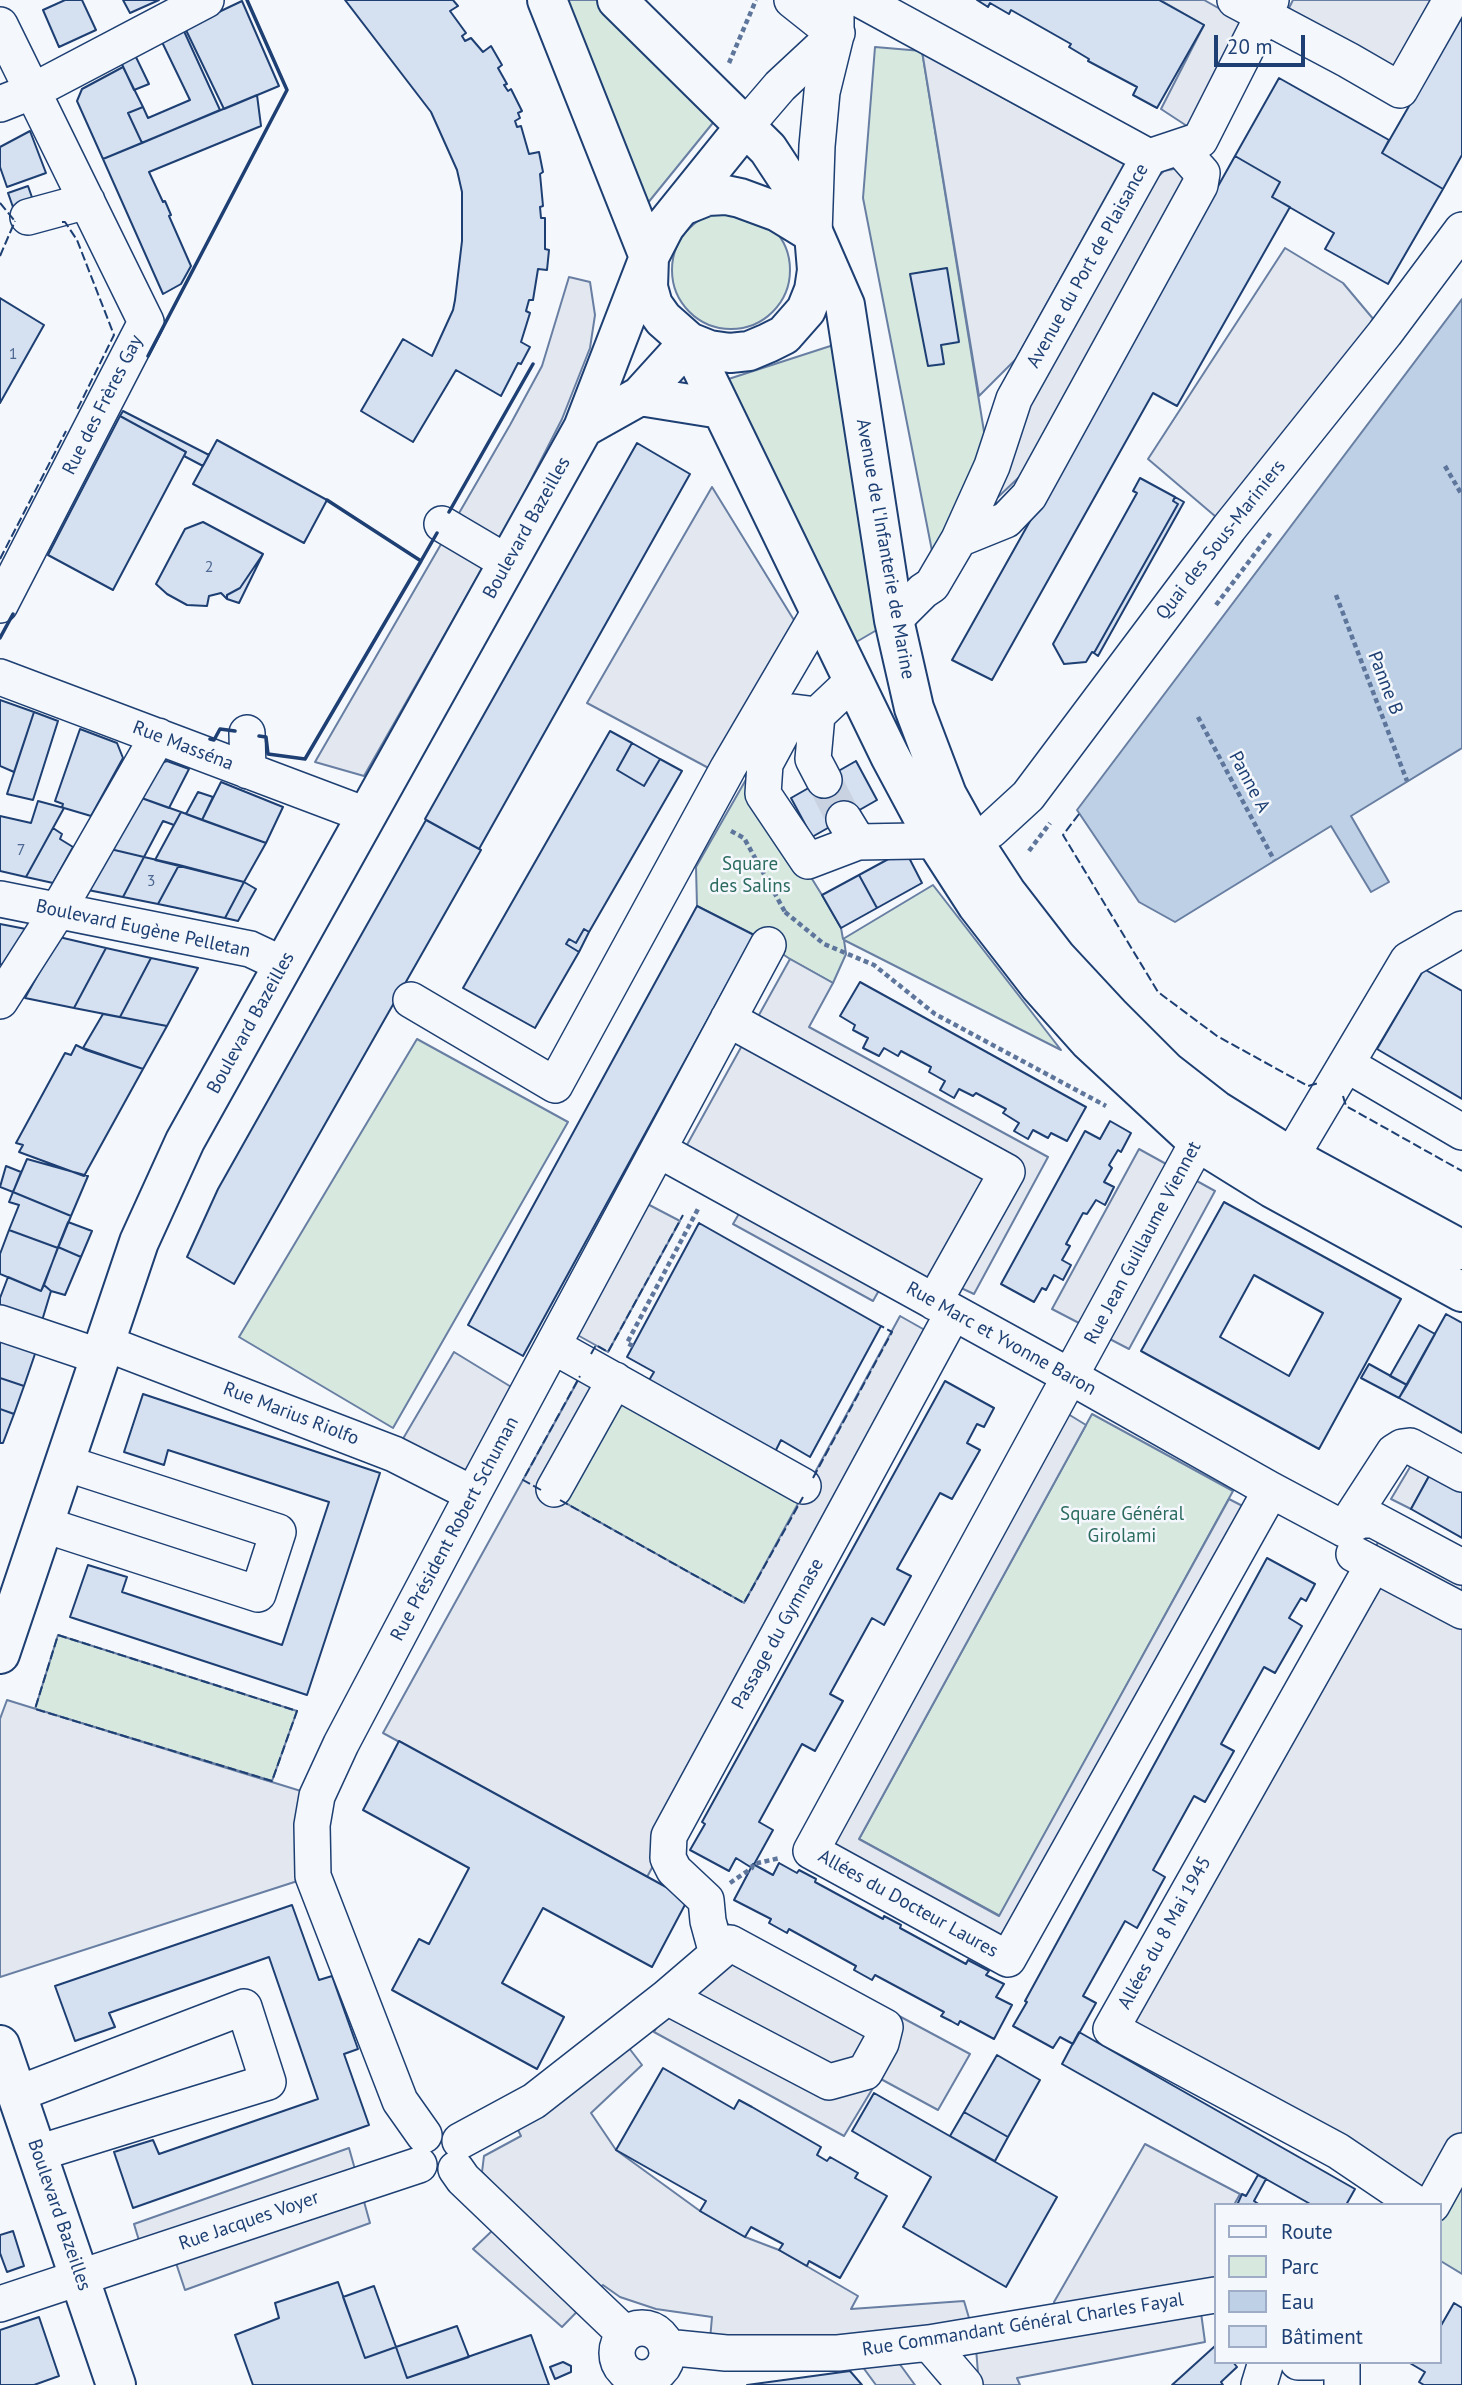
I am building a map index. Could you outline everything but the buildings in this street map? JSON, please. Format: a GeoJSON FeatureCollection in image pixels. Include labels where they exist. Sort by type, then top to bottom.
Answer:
{"type":"FeatureCollection","features":[{"type":"Feature","properties":{"kind":"main road"},"geometry":{"type":"LineString","coordinates":[[547,0],[649,257],[648,287],[653,305],[675,331],[689,342],[709,350],[730,353],[749,351],[784,335],[806,310],[814,290],[817,270],[814,234],[778,212],[726,195],[707,196],[682,206]]}},
{"type":"Feature","properties":{"kind":"main road","name":"Avenue de l'Infanterie de Marine"},"geometry":{"type":"LineString","coordinates":[[617,0],[768,149],[791,184],[845,305],[894,620],[914,708],[947,795],[954,840],[977,905],[1038,985],[1088,1041],[1207,1126],[1282,1172],[1462,1292]]}},
{"type":"Feature","properties":{"kind":"main road"},"geometry":{"type":"LineString","coordinates":[[649,257],[665,226],[744,128]]}},
{"type":"Feature","properties":{"kind":"main road","name":"Boulevard Bazeilles"},"geometry":{"type":"LineString","coordinates":[[3,1636],[44,1525],[139,1242],[185,1141],[583,428],[649,257]]}},
{"type":"Feature","properties":{"kind":"main road"},"geometry":{"type":"LineString","coordinates":[[583,428],[640,396],[689,342]]}},
{"type":"Feature","properties":{"kind":"main road","name":"Avenue de l'Infanterie de Marine"},"geometry":{"type":"LineString","coordinates":[[689,342],[890,756],[954,840]]}},
{"type":"Feature","properties":{"kind":"main road"},"geometry":{"type":"LineString","coordinates":[[640,396],[722,409]]}},
{"type":"Feature","properties":{"kind":"main road","name":"Avenue de l'Infanterie de Marine"},"geometry":{"type":"LineString","coordinates":[[1282,1172],[1462,1250]]}},
{"type":"Feature","properties":{"kind":"main road","name":"Boulevard Bazeilles"},"geometry":{"type":"LineString","coordinates":[[0,2045],[12,2101],[38,2153],[80,2277],[106,2382]]}},
{"type":"Feature","properties":{"kind":"street"},"geometry":{"type":"LineString","coordinates":[[0,104],[33,91],[206,0]]}},
{"type":"Feature","properties":{"kind":"street"},"geometry":{"type":"LineString","coordinates":[[792,0],[836,35]]}},
{"type":"Feature","properties":{"kind":"street"},"geometry":{"type":"LineString","coordinates":[[814,234],[817,146],[822,92],[836,35],[835,0]]}},
{"type":"Feature","properties":{"kind":"street"},"geometry":{"type":"LineString","coordinates":[[744,128],[780,86],[836,35],[859,0],[1202,173],[1200,185],[1029,496],[1006,520],[959,539]]}},
{"type":"Feature","properties":{"kind":"street","name":"Avenue du Port de Plaisance"},"geometry":{"type":"LineString","coordinates":[[894,620],[932,585],[959,539],[992,466],[1014,399],[1164,152],[1200,140],[1256,5],[1399,90],[1451,0]]}},
{"type":"Feature","properties":{"kind":"street","name":"Rue des Frères Gay"},"geometry":{"type":"LineString","coordinates":[[0,25],[146,322],[80,427],[0,605]]}},
{"type":"Feature","properties":{"kind":"street"},"geometry":{"type":"LineString","coordinates":[[28,217],[87,201]]}},
{"type":"Feature","properties":{"kind":"street","name":"Quai des Sous-Mariniers"},"geometry":{"type":"LineString","coordinates":[[954,840],[991,830],[1028,796],[1228,528],[1385,333],[1462,230]]}},
{"type":"Feature","properties":{"kind":"street"},"geometry":{"type":"LineString","coordinates":[[442,524],[508,563]]}},
{"type":"Feature","properties":{"kind":"street"},"geometry":{"type":"LineString","coordinates":[[411,1000],[555,1085],[702,815],[820,611]]}},
{"type":"Feature","properties":{"kind":"street","name":"Rue Masséna"},"geometry":{"type":"LineString","coordinates":[[0,677],[366,815]]}},
{"type":"Feature","properties":{"kind":"street"},"geometry":{"type":"LineString","coordinates":[[824,780],[813,759],[817,715],[853,681]]}},
{"type":"Feature","properties":{"kind":"street"},"geometry":{"type":"LineString","coordinates":[[817,715],[793,712],[765,764],[763,793],[808,861],[851,831],[954,840]]}},
{"type":"Feature","properties":{"kind":"street"},"geometry":{"type":"LineString","coordinates":[[247,733],[248,771]]}},
{"type":"Feature","properties":{"kind":"street"},"geometry":{"type":"LineString","coordinates":[[0,1001],[57,912],[158,736]]}},
{"type":"Feature","properties":{"kind":"street","name":"Boulevard Eugène Pelletan"},"geometry":{"type":"LineString","coordinates":[[0,899],[250,949],[284,965]]}},
{"type":"Feature","properties":{"kind":"street"},"geometry":{"type":"LineString","coordinates":[[1282,1172],[1408,960],[1462,929]]}},
{"type":"Feature","properties":{"kind":"street","name":"Rue Président Robert Schuman"},"geometry":{"type":"LineString","coordinates":[[421,2150],[313,1876],[312,1825],[317,1796],[341,1744],[473,1494],[768,945]]}},
{"type":"Feature","properties":{"kind":"street","name":"Passage du Gymnase"},"geometry":{"type":"LineString","coordinates":[[706,1900],[674,1870],[667,1858],[668,1836],[944,1308],[1007,1172],[728,1020]]}},
{"type":"Feature","properties":{"kind":"street"},"geometry":{"type":"LineString","coordinates":[[1346,1064],[1462,1132]]}},
{"type":"Feature","properties":{"kind":"street","name":"Rue Jean Guillaume Viennet"},"geometry":{"type":"LineString","coordinates":[[1071,1377],[1207,1126]]}},
{"type":"Feature","properties":{"kind":"street","name":"Rue Marc et Yvonne Baron"},"geometry":{"type":"LineString","coordinates":[[659,1150],[1344,1529]]}},
{"type":"Feature","properties":{"kind":"street","name":"Rue Marius Riolfo"},"geometry":{"type":"LineString","coordinates":[[0,1323],[103,1350],[394,1454],[473,1494]]}},
{"type":"Feature","properties":{"kind":"street"},"geometry":{"type":"LineString","coordinates":[[553,1346],[803,1486]]}},
{"type":"Feature","properties":{"kind":"street","name":"Allées du Docteur Laures"},"geometry":{"type":"LineString","coordinates":[[1071,1377],[811,1852],[1008,1959],[1271,1490]]}},
{"type":"Feature","properties":{"kind":"street"},"geometry":{"type":"LineString","coordinates":[[554,1489],[615,1380]]}},
{"type":"Feature","properties":{"kind":"street"},"geometry":{"type":"LineString","coordinates":[[1462,1474],[1410,1446],[1402,1447],[1394,1452],[1344,1529],[1345,1544],[1354,1555],[1462,1611]]}},
{"type":"Feature","properties":{"kind":"street"},"geometry":{"type":"LineString","coordinates":[[44,1525],[258,1594],[278,1532],[65,1463]]}},
{"type":"Feature","properties":{"kind":"street"},"geometry":{"type":"LineString","coordinates":[[1344,1529],[1361,1520],[1374,1520],[1462,1567]]}},
{"type":"Feature","properties":{"kind":"street","name":"Allées du 8 Mai 1945"},"geometry":{"type":"LineString","coordinates":[[1373,1565],[1111,2029],[1338,2151],[1415,2203]]}},
{"type":"Feature","properties":{"kind":"street"},"geometry":{"type":"LineString","coordinates":[[706,1900],[708,1921],[717,1954]]}},
{"type":"Feature","properties":{"kind":"street"},"geometry":{"type":"LineString","coordinates":[[421,2150],[431,2175],[449,2174],[458,2155],[534,2101],[667,1997],[730,1943],[885,2027],[881,2043],[865,2071],[829,2082],[667,1997]]}},
{"type":"Feature","properties":{"kind":"street"},"geometry":{"type":"LineString","coordinates":[[12,2101],[244,2007],[268,2082],[38,2153]]}},
{"type":"Feature","properties":{"kind":"street","name":"Rue Jacques Voyer"},"geometry":{"type":"LineString","coordinates":[[0,2304],[80,2277],[421,2150]]}},
{"type":"Feature","properties":{"kind":"street"},"geometry":{"type":"LineString","coordinates":[[1433,2203],[1462,2151]]}},
{"type":"Feature","properties":{"kind":"street"},"geometry":{"type":"LineString","coordinates":[[458,2155],[463,2179],[625,2334]]}},
{"type":"Feature","properties":{"kind":"street","name":"Rue Commandant Général Charles Fayal"},"geometry":{"type":"LineString","coordinates":[[666,2347],[726,2353],[838,2353],[929,2343],[1214,2295]]}},
{"type":"Feature","properties":{"kind":"street"},"geometry":{"type":"LineString","coordinates":[[636,2328],[656,2332],[666,2347],[664,2364],[650,2381],[625,2371],[617,2356],[617,2347],[625,2334],[636,2328]]}},
{"type":"Feature","properties":{"kind":"street"},"geometry":{"type":"LineString","coordinates":[[929,2343],[965,2385]]}},
{"type":"Feature","properties":{"kind":"street"},"geometry":{"type":"LineString","coordinates":[[1259,2385],[1265,2364]]}},
{"type":"Feature","properties":{"kind":"street"},"geometry":{"type":"LineString","coordinates":[[1313,2385],[1320,2364]]}},
{"type":"Feature","properties":{"kind":"street"},"geometry":{"type":"LineString","coordinates":[[1342,2364],[1342,2385]]}},
{"type":"Feature","properties":{"kind":"path"},"geometry":{"type":"LineString","coordinates":[[720,54],[729,63],[756,0]]}},
{"type":"Feature","properties":{"kind":"path"},"geometry":{"type":"LineString","coordinates":[[1445,466],[1462,495]]}},
{"type":"Feature","properties":{"kind":"path"},"geometry":{"type":"LineString","coordinates":[[1209,615],[1273,530]]}},
{"type":"Feature","properties":{"kind":"path","name":"Panne B"},"geometry":{"type":"LineString","coordinates":[[1336,595],[1407,781]]}},
{"type":"Feature","properties":{"kind":"path","name":"Panne A"},"geometry":{"type":"LineString","coordinates":[[1198,717],[1274,860]]}},
{"type":"Feature","properties":{"kind":"path"},"geometry":{"type":"LineString","coordinates":[[702,815],[744,838],[785,912],[824,944],[874,965],[935,1014],[1113,1110]]}},
{"type":"Feature","properties":{"kind":"path"},"geometry":{"type":"LineString","coordinates":[[1029,850],[1054,818]]}},
{"type":"Feature","properties":{"kind":"path"},"geometry":{"type":"LineString","coordinates":[[768,945],[785,912]]}},
{"type":"Feature","properties":{"kind":"path"},"geometry":{"type":"LineString","coordinates":[[633,1346],[626,1343],[714,1181]]}},
{"type":"Feature","properties":{"kind":"path"},"geometry":{"type":"LineString","coordinates":[[706,1900],[752,1868],[753,1864],[811,1852]]}},
{"type":"Feature","properties":{"kind":"green space"},"geometry":{"type":"Polygon","coordinates":[[[547,0],[617,0],[725,108],[634,220],[547,0]]]}},
{"type":"Feature","properties":{"kind":"green space"},"geometry":{"type":"Polygon","coordinates":[[[875,47],[922,51],[988,456],[933,556],[863,198],[875,47]]]}},
{"type":"Feature","properties":{"kind":"green space"},"geometry":{"type":"Polygon","coordinates":[[[731,211],[753,216],[773,228],[785,248],[790,270],[785,292],[773,312],[753,324],[731,329],[709,324],[689,312],[677,292],[672,270],[677,248],[689,228],[709,216],[731,211]]]}},
{"type":"Feature","properties":{"kind":"green space"},"geometry":{"type":"Polygon","coordinates":[[[852,339],[894,620],[839,652],[710,385],[852,339]]]}},
{"type":"Feature","properties":{"kind":"green space","name":"Square des Salins"},"geometry":{"type":"Polygon","coordinates":[[[748,776],[822,895],[841,928],[843,939],[933,885],[1061,1050],[844,940],[846,954],[833,983],[754,935],[697,906],[696,867],[748,776]]]}},
{"type":"Feature","properties":{"kind":"green space"},"geometry":{"type":"Polygon","coordinates":[[[417,1039],[568,1122],[393,1428],[239,1337],[417,1039]]]}},
{"type":"Feature","properties":{"kind":"green space"},"geometry":{"type":"Polygon","coordinates":[[[617,1396],[802,1499],[744,1603],[560,1500],[617,1396]]]}},
{"type":"Feature","properties":{"kind":"green space","name":"Square Général Girolami"},"geometry":{"type":"Polygon","coordinates":[[[1092,1414],[1233,1491],[1000,1916],[859,1839],[1092,1414]]]}},
{"type":"Feature","properties":{"kind":"green space"},"geometry":{"type":"Polygon","coordinates":[[[58,1635],[297,1711],[272,1781],[35,1709],[58,1635]]]}},
{"type":"Feature","properties":{"kind":"green space"},"geometry":{"type":"Polygon","coordinates":[[[1462,2151],[1462,2274],[1441,2261],[1440,2203],[1462,2151]]]}},
{"type":"Feature","properties":{"kind":"shaded area"},"geometry":{"type":"Polygon","coordinates":[[[1160,0],[1204,0],[1245,23],[1190,128],[1161,109],[1204,25],[1160,0]]]}},
{"type":"Feature","properties":{"kind":"shaded area"},"geometry":{"type":"Polygon","coordinates":[[[1293,0],[1441,0],[1396,79],[1288,10],[1293,0]]]}},
{"type":"Feature","properties":{"kind":"shaded area"},"geometry":{"type":"Polygon","coordinates":[[[922,51],[1124,164],[1016,359],[979,396],[922,51]]]}},
{"type":"Feature","properties":{"kind":"shaded area"},"geometry":{"type":"Polygon","coordinates":[[[1183,167],[1186,190],[1034,463],[996,499],[1017,420],[1146,188],[1164,171],[1183,167]]]}},
{"type":"Feature","properties":{"kind":"shaded area"},"geometry":{"type":"Polygon","coordinates":[[[1285,248],[1343,283],[1385,333],[1229,528],[1148,459],[1285,248]]]}},
{"type":"Feature","properties":{"kind":"shaded area"},"geometry":{"type":"Polygon","coordinates":[[[569,277],[590,282],[595,315],[590,348],[562,419],[514,513],[364,776],[315,762],[542,366],[569,277]]]}},
{"type":"Feature","properties":{"kind":"shaded area"},"geometry":{"type":"Polygon","coordinates":[[[712,487],[797,625],[716,772],[587,703],[712,487]]]}},
{"type":"Feature","properties":{"kind":"shaded area"},"geometry":{"type":"Polygon","coordinates":[[[790,959],[833,983],[809,1027],[1048,1157],[974,1294],[946,1281],[887,1276],[873,1301],[733,1224],[747,1200],[678,1161],[790,959]]]}},
{"type":"Feature","properties":{"kind":"shaded area"},"geometry":{"type":"Polygon","coordinates":[[[1139,1149],[1215,1191],[1129,1349],[1052,1309],[1139,1149]]]}},
{"type":"Feature","properties":{"kind":"shaded area"},"geometry":{"type":"Polygon","coordinates":[[[634,1197],[680,1221],[608,1352],[563,1327],[634,1197]]]}},
{"type":"Feature","properties":{"kind":"shaded area"},"geometry":{"type":"Polygon","coordinates":[[[900,1316],[939,1338],[647,1877],[383,1733],[581,1375],[617,1396],[560,1500],[744,1603],[900,1316]]]}},
{"type":"Feature","properties":{"kind":"shaded area"},"geometry":{"type":"Polygon","coordinates":[[[454,1352],[526,1396],[473,1494],[394,1454],[454,1352]]]}},
{"type":"Feature","properties":{"kind":"shaded area"},"geometry":{"type":"Polygon","coordinates":[[[1055,1406],[1086,1425],[859,1839],[999,1916],[1229,1499],[1258,1514],[1008,1959],[811,1851],[1055,1406]]]}},
{"type":"Feature","properties":{"kind":"shaded area"},"geometry":{"type":"Polygon","coordinates":[[[1416,1457],[1434,1467],[1411,1509],[1391,1499],[1416,1457]]]}},
{"type":"Feature","properties":{"kind":"shaded area"},"geometry":{"type":"Polygon","coordinates":[[[1387,1526],[1462,1567],[1462,2151],[1433,2203],[1428,2203],[1111,2029],[1387,1526]]]}},
{"type":"Feature","properties":{"kind":"shaded area"},"geometry":{"type":"Polygon","coordinates":[[[7,1700],[317,1796],[313,1876],[0,1977],[0,1719],[7,1700]]]}},
{"type":"Feature","properties":{"kind":"shaded area"},"geometry":{"type":"Polygon","coordinates":[[[720,1920],[970,2054],[938,2110],[879,2078],[844,2136],[654,2032],[720,1920]]]}},
{"type":"Feature","properties":{"kind":"shaded area"},"geometry":{"type":"Polygon","coordinates":[[[619,2035],[642,2065],[591,2113],[616,2150],[700,2211],[745,2237],[779,2250],[858,2296],[851,2309],[964,2301],[974,2335],[1055,2322],[1054,2302],[1145,2144],[1240,2194],[1235,2203],[1214,2203],[1214,2295],[1199,2298],[1205,2342],[1017,2378],[1020,2385],[979,2385],[975,2336],[888,2348],[915,2385],[876,2385],[851,2351],[709,2351],[712,2317],[656,2309],[620,2297],[603,2285],[562,2327],[473,2249],[516,2208],[482,2172],[484,2156],[521,2136],[510,2114],[619,2035]]]}},
{"type":"Feature","properties":{"kind":"shaded area"},"geometry":{"type":"Polygon","coordinates":[[[349,2148],[370,2223],[185,2290],[171,2248],[144,2257],[134,2224],[349,2148]]]}},
{"type":"Feature","properties":{"kind":"water"},"geometry":{"type":"Polygon","coordinates":[[[1462,299],[1462,748],[1351,816],[1389,882],[1371,892],[1331,826],[1175,922],[1139,902],[1077,810],[1462,299]]]}},
{"type":"Feature","properties":{"kind":"tunnel"},"geometry":{"type":"LineString","coordinates":[[824,780],[844,819]]}},
{"type":"Feature","properties":{"kind":"fence"},"geometry":{"type":"LineString","coordinates":[[0,203],[14,220]]}},
{"type":"Feature","properties":{"kind":"fence"},"geometry":{"type":"LineString","coordinates":[[0,256],[15,221]]}},
{"type":"Feature","properties":{"kind":"fence"},"geometry":{"type":"LineString","coordinates":[[62,222],[65,222],[77,240],[114,335],[77,410]]}},
{"type":"Feature","properties":{"kind":"fence"},"geometry":{"type":"LineString","coordinates":[[0,559],[66,431]]}},
{"type":"Feature","properties":{"kind":"fence"},"geometry":{"type":"LineString","coordinates":[[1079,814],[1063,835],[1158,992],[1217,1036],[1308,1086],[1319,1083]]}},
{"type":"Feature","properties":{"kind":"fence"},"geometry":{"type":"LineString","coordinates":[[1343,1096],[1346,1106],[1462,1171]]}},
{"type":"Feature","properties":{"kind":"fence"},"geometry":{"type":"LineString","coordinates":[[591,1354],[596,1345],[608,1352],[683,1215]]}},
{"type":"Feature","properties":{"kind":"fence"},"geometry":{"type":"LineString","coordinates":[[813,1478],[892,1332],[881,1326]]}},
{"type":"Feature","properties":{"kind":"fence"},"geometry":{"type":"LineString","coordinates":[[541,1490],[523,1480],[580,1376]]}},
{"type":"Feature","properties":{"kind":"fence"},"geometry":{"type":"LineString","coordinates":[[560,1500],[744,1603],[803,1497]]}},
{"type":"Feature","properties":{"kind":"fence"},"geometry":{"type":"LineString","coordinates":[[58,1635],[297,1711],[272,1781],[35,1709],[58,1635]]}},
{"type":"Feature","properties":{"kind":"wall"},"geometry":{"type":"LineString","coordinates":[[148,356],[287,90],[247,0]]}},
{"type":"Feature","properties":{"kind":"wall"},"geometry":{"type":"LineString","coordinates":[[449,512],[533,364]]}},
{"type":"Feature","properties":{"kind":"wall"},"geometry":{"type":"LineString","coordinates":[[259,736],[266,737],[268,754],[305,759],[421,561],[327,500]]}},
{"type":"Feature","properties":{"kind":"wall"},"geometry":{"type":"LineString","coordinates":[[421,561],[437,533]]}},
{"type":"Feature","properties":{"kind":"wall"},"geometry":{"type":"LineString","coordinates":[[0,638],[13,614]]}},
{"type":"Feature","properties":{"kind":"wall"},"geometry":{"type":"LineString","coordinates":[[210,739],[214,740],[220,729],[235,731]]}}]}
